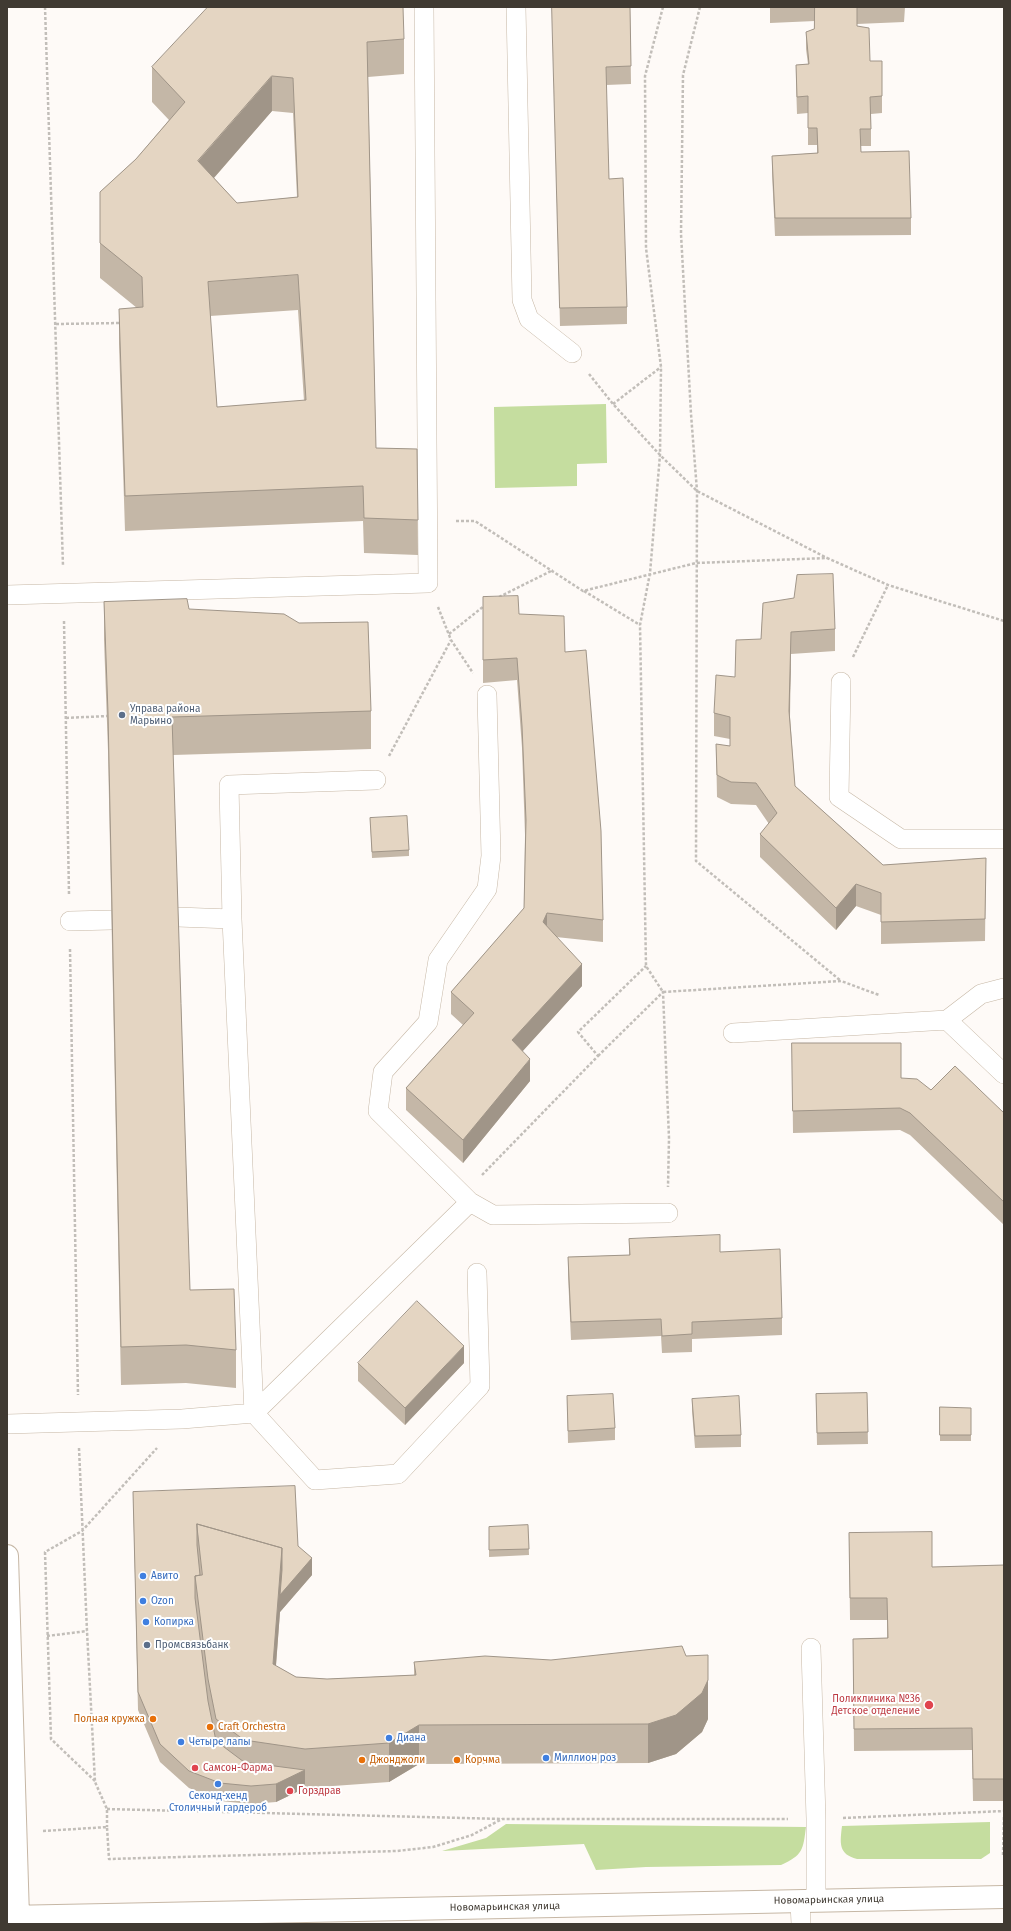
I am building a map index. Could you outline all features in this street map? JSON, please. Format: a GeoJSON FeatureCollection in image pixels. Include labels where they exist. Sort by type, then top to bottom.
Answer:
{"type":"FeatureCollection","features":[{"type":"Feature","properties":{"kind":"street"},"geometry":{"type":"LineString","coordinates":[[7,1556],[16,1833],[12,1917]]}},
{"type":"Feature","properties":{"kind":"street","name":"Новомарьинская улица"},"geometry":{"type":"LineString","coordinates":[[12,1917],[278,1918],[808,1901],[1004,1897]]}},
{"type":"Feature","properties":{"kind":"lane"},"geometry":{"type":"LineString","coordinates":[[7,595],[428,583],[424,7]]}},
{"type":"Feature","properties":{"kind":"lane"},"geometry":{"type":"LineString","coordinates":[[516,7],[522,300],[529,319],[572,353]]}},
{"type":"Feature","properties":{"kind":"lane"},"geometry":{"type":"LineString","coordinates":[[841,682],[839,797],[901,839],[1004,839]]}},
{"type":"Feature","properties":{"kind":"lane"},"geometry":{"type":"LineString","coordinates":[[487,695],[490,856],[487,889],[438,960],[428,1022],[383,1072],[378,1111],[470,1202],[493,1215],[668,1214]]}},
{"type":"Feature","properties":{"kind":"lane"},"geometry":{"type":"LineString","coordinates":[[376,780],[229,785],[232,919],[254,1413],[315,1480],[398,1474],[480,1386],[477,1273]]}},
{"type":"Feature","properties":{"kind":"lane"},"geometry":{"type":"LineString","coordinates":[[177,917],[232,919]]}},
{"type":"Feature","properties":{"kind":"lane"},"geometry":{"type":"LineString","coordinates":[[70,921],[112,920]]}},
{"type":"Feature","properties":{"kind":"lane"},"geometry":{"type":"LineString","coordinates":[[733,1034],[947,1020],[981,994],[1004,988]]}},
{"type":"Feature","properties":{"kind":"lane"},"geometry":{"type":"LineString","coordinates":[[947,1020],[1004,1074]]}},
{"type":"Feature","properties":{"kind":"lane"},"geometry":{"type":"LineString","coordinates":[[7,1424],[182,1419],[254,1413],[470,1202]]}},
{"type":"Feature","properties":{"kind":"lane"},"geometry":{"type":"LineString","coordinates":[[801,1924],[808,1901],[816,1819],[811,1648]]}},
{"type":"Feature","properties":{"kind":"path"},"geometry":{"type":"LineString","coordinates":[[663,7],[644,76],[646,248],[661,367],[660,455],[650,573],[640,625],[646,966],[663,992],[669,1138],[668,1214]]}},
{"type":"Feature","properties":{"kind":"path"},"geometry":{"type":"LineString","coordinates":[[700,7],[683,76],[681,226],[690,406],[697,491],[696,861],[841,981],[884,997]]}},
{"type":"Feature","properties":{"kind":"path"},"geometry":{"type":"LineString","coordinates":[[56,324],[121,323]]}},
{"type":"Feature","properties":{"kind":"path"},"geometry":{"type":"LineString","coordinates":[[572,353],[613,404],[660,455],[697,491],[827,558],[888,585],[1004,621]]}},
{"type":"Feature","properties":{"kind":"path"},"geometry":{"type":"LineString","coordinates":[[613,404],[661,367]]}},
{"type":"Feature","properties":{"kind":"path"},"geometry":{"type":"LineString","coordinates":[[428,521],[474,521],[553,570],[583,591],[640,625]]}},
{"type":"Feature","properties":{"kind":"path"},"geometry":{"type":"LineString","coordinates":[[583,591],[650,573],[696,563],[827,558]]}},
{"type":"Feature","properties":{"kind":"path"},"geometry":{"type":"LineString","coordinates":[[495,600],[553,570]]}},
{"type":"Feature","properties":{"kind":"path"},"geometry":{"type":"LineString","coordinates":[[428,583],[451,640],[487,695]]}},
{"type":"Feature","properties":{"kind":"path"},"geometry":{"type":"LineString","coordinates":[[841,682],[888,585]]}},
{"type":"Feature","properties":{"kind":"path"},"geometry":{"type":"LineString","coordinates":[[449,634],[488,603]]}},
{"type":"Feature","properties":{"kind":"path"},"geometry":{"type":"LineString","coordinates":[[376,780],[451,640]]}},
{"type":"Feature","properties":{"kind":"path"},"geometry":{"type":"LineString","coordinates":[[66,718],[107,716]]}},
{"type":"Feature","properties":{"kind":"path"},"geometry":{"type":"LineString","coordinates":[[598,1056],[578,1032],[646,966]]}},
{"type":"Feature","properties":{"kind":"path"},"geometry":{"type":"LineString","coordinates":[[470,1202],[476,1182],[598,1056],[663,992],[841,981]]}},
{"type":"Feature","properties":{"kind":"path"},"geometry":{"type":"LineString","coordinates":[[95,1782],[51,1739],[45,1552],[82,1531],[182,1419]]}},
{"type":"Feature","properties":{"kind":"path"},"geometry":{"type":"LineString","coordinates":[[47,1636],[87,1631]]}},
{"type":"Feature","properties":{"kind":"path"},"geometry":{"type":"LineString","coordinates":[[107,1809],[502,1819],[816,1819],[1004,1811]]}},
{"type":"Feature","properties":{"kind":"path"},"geometry":{"type":"LineString","coordinates":[[1003,1855],[1004,1815]]}},
{"type":"Feature","properties":{"kind":"path"},"geometry":{"type":"LineString","coordinates":[[16,1833],[107,1827],[109,1859],[347,1853],[433,1847],[472,1835],[502,1819]]}},
{"type":"Feature","properties":{"kind":"green space"},"geometry":{"type":"Polygon","coordinates":[[[606,404],[607,463],[577,464],[577,486],[495,488],[494,407],[606,404]]]}},
{"type":"Feature","properties":{"kind":"green space"},"geometry":{"type":"Polygon","coordinates":[[[990,1822],[990,1853],[981,1859],[857,1859],[851,1857],[843,1851],[841,1843],[842,1826],[990,1822]]]}},
{"type":"Feature","properties":{"kind":"green space"},"geometry":{"type":"Polygon","coordinates":[[[506,1824],[806,1827],[801,1851],[794,1858],[781,1865],[646,1867],[596,1870],[584,1844],[442,1851],[486,1838],[506,1824]]]}},
{"type":"Feature","properties":{"kind":"building"},"geometry":{"type":"Polygon","coordinates":[[[208,7],[403,7],[404,39],[367,42],[376,448],[417,449],[418,520],[364,518],[363,486],[125,496],[119,309],[143,307],[142,277],[100,243],[100,192],[136,159],[185,102],[152,67],[208,7]],[[272,76],[198,161],[237,203],[298,197],[293,78],[272,76]],[[298,275],[208,282],[217,407],[306,400],[298,275]]]}},
{"type":"Feature","properties":{"kind":"building"},"geometry":{"type":"Polygon","coordinates":[[[552,7],[630,7],[631,66],[606,67],[609,179],[623,178],[627,307],[560,308],[552,7]]]}},
{"type":"Feature","properties":{"kind":"building"},"geometry":{"type":"Polygon","coordinates":[[[815,7],[857,7],[857,26],[869,28],[870,61],[882,61],[882,96],[870,97],[871,129],[860,129],[861,152],[909,151],[911,218],[775,218],[772,156],[818,153],[817,128],[808,128],[808,96],[797,97],[796,65],[809,64],[806,32],[814,29],[815,7]]]}},
{"type":"Feature","properties":{"kind":"building"},"geometry":{"type":"Polygon","coordinates":[[[833,574],[835,629],[791,632],[789,711],[795,786],[883,865],[986,858],[985,919],[881,922],[881,893],[856,884],[836,908],[760,834],[777,813],[756,783],[731,782],[717,775],[716,744],[730,746],[730,717],[714,713],[716,675],[735,677],[736,640],[761,639],[763,603],[794,598],[797,575],[833,574]]]}},
{"type":"Feature","properties":{"kind":"building"},"geometry":{"type":"Polygon","coordinates":[[[518,596],[519,614],[564,616],[565,652],[586,650],[601,831],[603,920],[547,913],[543,922],[582,964],[512,1040],[530,1059],[463,1140],[406,1088],[474,1013],[451,992],[524,908],[526,820],[522,726],[517,658],[483,660],[483,597],[518,596]]]}},
{"type":"Feature","properties":{"kind":"building"},"geometry":{"type":"Polygon","coordinates":[[[187,599],[189,609],[284,614],[299,623],[368,622],[371,711],[172,717],[190,1290],[234,1289],[236,1350],[186,1345],[121,1347],[108,713],[104,602],[187,599]]]}},
{"type":"Feature","properties":{"kind":"building"},"geometry":{"type":"Polygon","coordinates":[[[407,816],[409,850],[372,852],[370,818],[407,816]]]}},
{"type":"Feature","properties":{"kind":"building"},"geometry":{"type":"Polygon","coordinates":[[[792,1043],[901,1043],[901,1078],[917,1079],[931,1090],[955,1066],[1004,1113],[1004,1202],[910,1113],[900,1108],[793,1111],[792,1043]]]}},
{"type":"Feature","properties":{"kind":"building"},"geometry":{"type":"Polygon","coordinates":[[[720,1235],[720,1252],[780,1249],[782,1318],[692,1322],[692,1334],[662,1336],[661,1319],[571,1322],[568,1257],[630,1255],[629,1239],[720,1235]]]}},
{"type":"Feature","properties":{"kind":"building"},"geometry":{"type":"Polygon","coordinates":[[[417,1301],[464,1346],[405,1408],[358,1363],[417,1301]]]}},
{"type":"Feature","properties":{"kind":"building"},"geometry":{"type":"Polygon","coordinates":[[[867,1393],[868,1432],[817,1433],[816,1394],[867,1393]]]}},
{"type":"Feature","properties":{"kind":"building"},"geometry":{"type":"Polygon","coordinates":[[[613,1394],[615,1428],[568,1431],[567,1396],[613,1394]]]}},
{"type":"Feature","properties":{"kind":"building"},"geometry":{"type":"Polygon","coordinates":[[[739,1396],[741,1435],[695,1436],[692,1399],[739,1396]]]}},
{"type":"Feature","properties":{"kind":"building"},"geometry":{"type":"Polygon","coordinates":[[[940,1407],[971,1408],[971,1435],[940,1435],[940,1407]]]}},
{"type":"Feature","properties":{"kind":"building"},"geometry":{"type":"Polygon","coordinates":[[[295,1486],[298,1546],[312,1558],[280,1595],[282,1548],[197,1524],[197,1545],[200,1575],[195,1576],[195,1598],[208,1701],[216,1741],[244,1762],[305,1770],[276,1784],[251,1786],[220,1783],[189,1771],[160,1744],[138,1692],[133,1492],[295,1486]]]}},
{"type":"Feature","properties":{"kind":"building"},"geometry":{"type":"Polygon","coordinates":[[[197,1524],[282,1548],[273,1664],[296,1677],[327,1679],[416,1675],[414,1662],[485,1656],[551,1660],[682,1646],[686,1656],[708,1655],[708,1680],[702,1693],[676,1715],[648,1724],[419,1725],[389,1743],[305,1749],[244,1740],[216,1719],[208,1679],[195,1576],[202,1575],[197,1524]]]}},
{"type":"Feature","properties":{"kind":"building"},"geometry":{"type":"Polygon","coordinates":[[[528,1525],[529,1549],[489,1550],[489,1527],[528,1525]]]}},
{"type":"Feature","properties":{"kind":"building","name":"Поликлиника №36 Детское отделение"},"geometry":{"type":"Polygon","coordinates":[[[932,1532],[932,1567],[1004,1565],[1004,1779],[973,1779],[972,1728],[854,1729],[853,1639],[888,1638],[887,1598],[850,1598],[849,1533],[932,1532]]]}},
{"type":"Feature","properties":{"kind":"place","name":"Управа района Марьино"},"geometry":{"type":"Point","coordinates":[122,715]}},
{"type":"Feature","properties":{"kind":"place","name":"Авито"},"geometry":{"type":"Point","coordinates":[143,1576]}},
{"type":"Feature","properties":{"kind":"place","name":"Ozon"},"geometry":{"type":"Point","coordinates":[143,1601]}},
{"type":"Feature","properties":{"kind":"place","name":"Копирка"},"geometry":{"type":"Point","coordinates":[146,1622]}},
{"type":"Feature","properties":{"kind":"place","name":"Промсвязьбанк"},"geometry":{"type":"Point","coordinates":[147,1645]}},
{"type":"Feature","properties":{"kind":"place","name":"Поликлиника №36 Детское отделение"},"geometry":{"type":"Point","coordinates":[929,1705]}},
{"type":"Feature","properties":{"kind":"place","name":"Полная кружка"},"geometry":{"type":"Point","coordinates":[153,1719]}},
{"type":"Feature","properties":{"kind":"place","name":"Craft Orchestra"},"geometry":{"type":"Point","coordinates":[210,1727]}},
{"type":"Feature","properties":{"kind":"place","name":"Диана"},"geometry":{"type":"Point","coordinates":[389,1738]}},
{"type":"Feature","properties":{"kind":"place","name":"Четыре лапы"},"geometry":{"type":"Point","coordinates":[181,1742]}},
{"type":"Feature","properties":{"kind":"place","name":"Миллион роз"},"geometry":{"type":"Point","coordinates":[546,1758]}},
{"type":"Feature","properties":{"kind":"place","name":"Джонджоли"},"geometry":{"type":"Point","coordinates":[362,1760]}},
{"type":"Feature","properties":{"kind":"place","name":"Корчма"},"geometry":{"type":"Point","coordinates":[457,1760]}},
{"type":"Feature","properties":{"kind":"place","name":"Самсон-Фарма"},"geometry":{"type":"Point","coordinates":[195,1768]}},
{"type":"Feature","properties":{"kind":"place","name":"Секонд-хенд Столичный гардероб"},"geometry":{"type":"Point","coordinates":[218,1784]}},
{"type":"Feature","properties":{"kind":"place","name":"Горздрав"},"geometry":{"type":"Point","coordinates":[290,1791]}}]}
